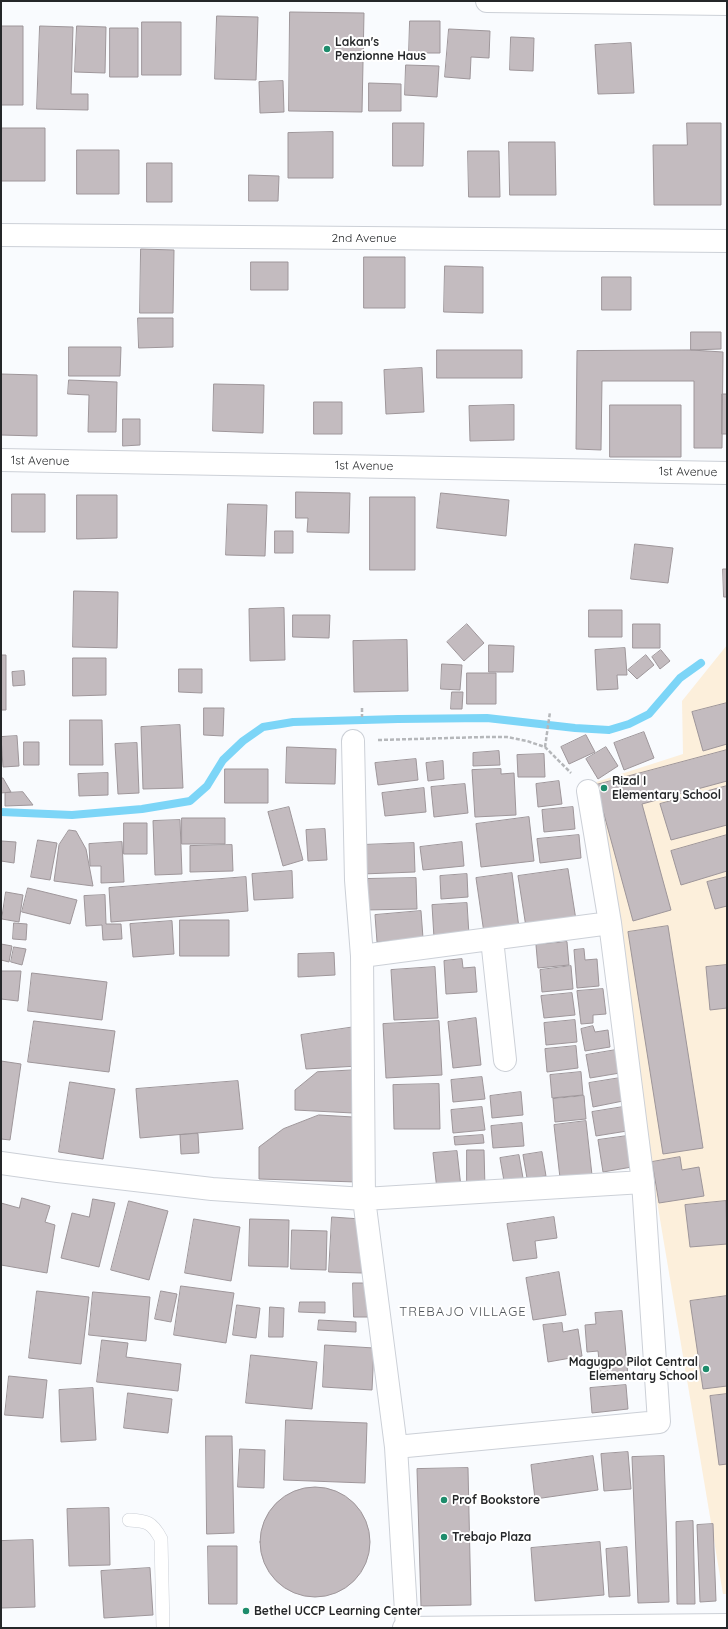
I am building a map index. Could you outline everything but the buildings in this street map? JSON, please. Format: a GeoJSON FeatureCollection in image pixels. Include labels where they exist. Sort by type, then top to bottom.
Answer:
{"type":"FeatureCollection","features":[{"type":"Feature","properties":{"kind":"street"},"geometry":{"type":"LineString","coordinates":[[487,1],[727,4]]}},
{"type":"Feature","properties":{"kind":"street","name":"2nd Avenue"},"geometry":{"type":"LineString","coordinates":[[1,235],[727,241]]}},
{"type":"Feature","properties":{"kind":"street","name":"1st Avenue"},"geometry":{"type":"LineString","coordinates":[[1,460],[727,473]]}},
{"type":"Feature","properties":{"kind":"street"},"geometry":{"type":"LineString","coordinates":[[353,741],[356,880],[362,956],[364,1198],[396,1447],[406,1628],[727,1625]]}},
{"type":"Feature","properties":{"kind":"street"},"geometry":{"type":"LineString","coordinates":[[396,1447],[659,1422],[643,1182],[610,923],[588,791]]}},
{"type":"Feature","properties":{"kind":"street"},"geometry":{"type":"LineString","coordinates":[[362,956],[610,923]]}},
{"type":"Feature","properties":{"kind":"street"},"geometry":{"type":"LineString","coordinates":[[492,939],[505,1060]]}},
{"type":"Feature","properties":{"kind":"street"},"geometry":{"type":"LineString","coordinates":[[1,1163],[212,1189],[364,1198],[643,1182]]}},
{"type":"Feature","properties":{"kind":"lane"},"geometry":{"type":"LineString","coordinates":[[129,1520],[145,1520],[156,1528],[161,1539],[163,1628]]}},
{"type":"Feature","properties":{"kind":"path"},"geometry":{"type":"LineString","coordinates":[[544,747],[550,712]]}},
{"type":"Feature","properties":{"kind":"path"},"geometry":{"type":"LineString","coordinates":[[353,741],[485,737],[527,741],[544,747],[559,760],[588,791]]}},
{"type":"Feature","properties":{"kind":"shaded area"},"geometry":{"type":"Polygon","coordinates":[[[727,645],[727,1594],[723,1594],[587,785],[683,754],[682,701],[727,645]]]}},
{"type":"Feature","properties":{"kind":"waterway"},"geometry":{"type":"LineString","coordinates":[[1,812],[72,815],[142,809],[190,801],[207,786],[223,760],[243,741],[263,727],[293,722],[487,718],[575,728],[609,730],[629,724],[649,714],[680,678],[701,663]]}},
{"type":"Feature","properties":{"kind":"place","name":"Lakan's Penzionne Haus"},"geometry":{"type":"Point","coordinates":[327,49]}},
{"type":"Feature","properties":{"kind":"place","name":"Rizal I Elementary School"},"geometry":{"type":"Point","coordinates":[604,788]}},
{"type":"Feature","properties":{"kind":"place","name":"Magugpo Pilot Central Elementary School"},"geometry":{"type":"Point","coordinates":[706,1369]}},
{"type":"Feature","properties":{"kind":"place","name":"Prof Bookstore"},"geometry":{"type":"Point","coordinates":[444,1500]}},
{"type":"Feature","properties":{"kind":"place","name":"Trebajo Plaza"},"geometry":{"type":"Point","coordinates":[444,1537]}},
{"type":"Feature","properties":{"kind":"place","name":"Bethel UCCP Learning Center"},"geometry":{"type":"Point","coordinates":[246,1611]}},
{"type":"Feature","properties":{"kind":"district","name":"TREBAJO VILLAGE"},"geometry":{"type":"Point","coordinates":[463,1312]}}]}
